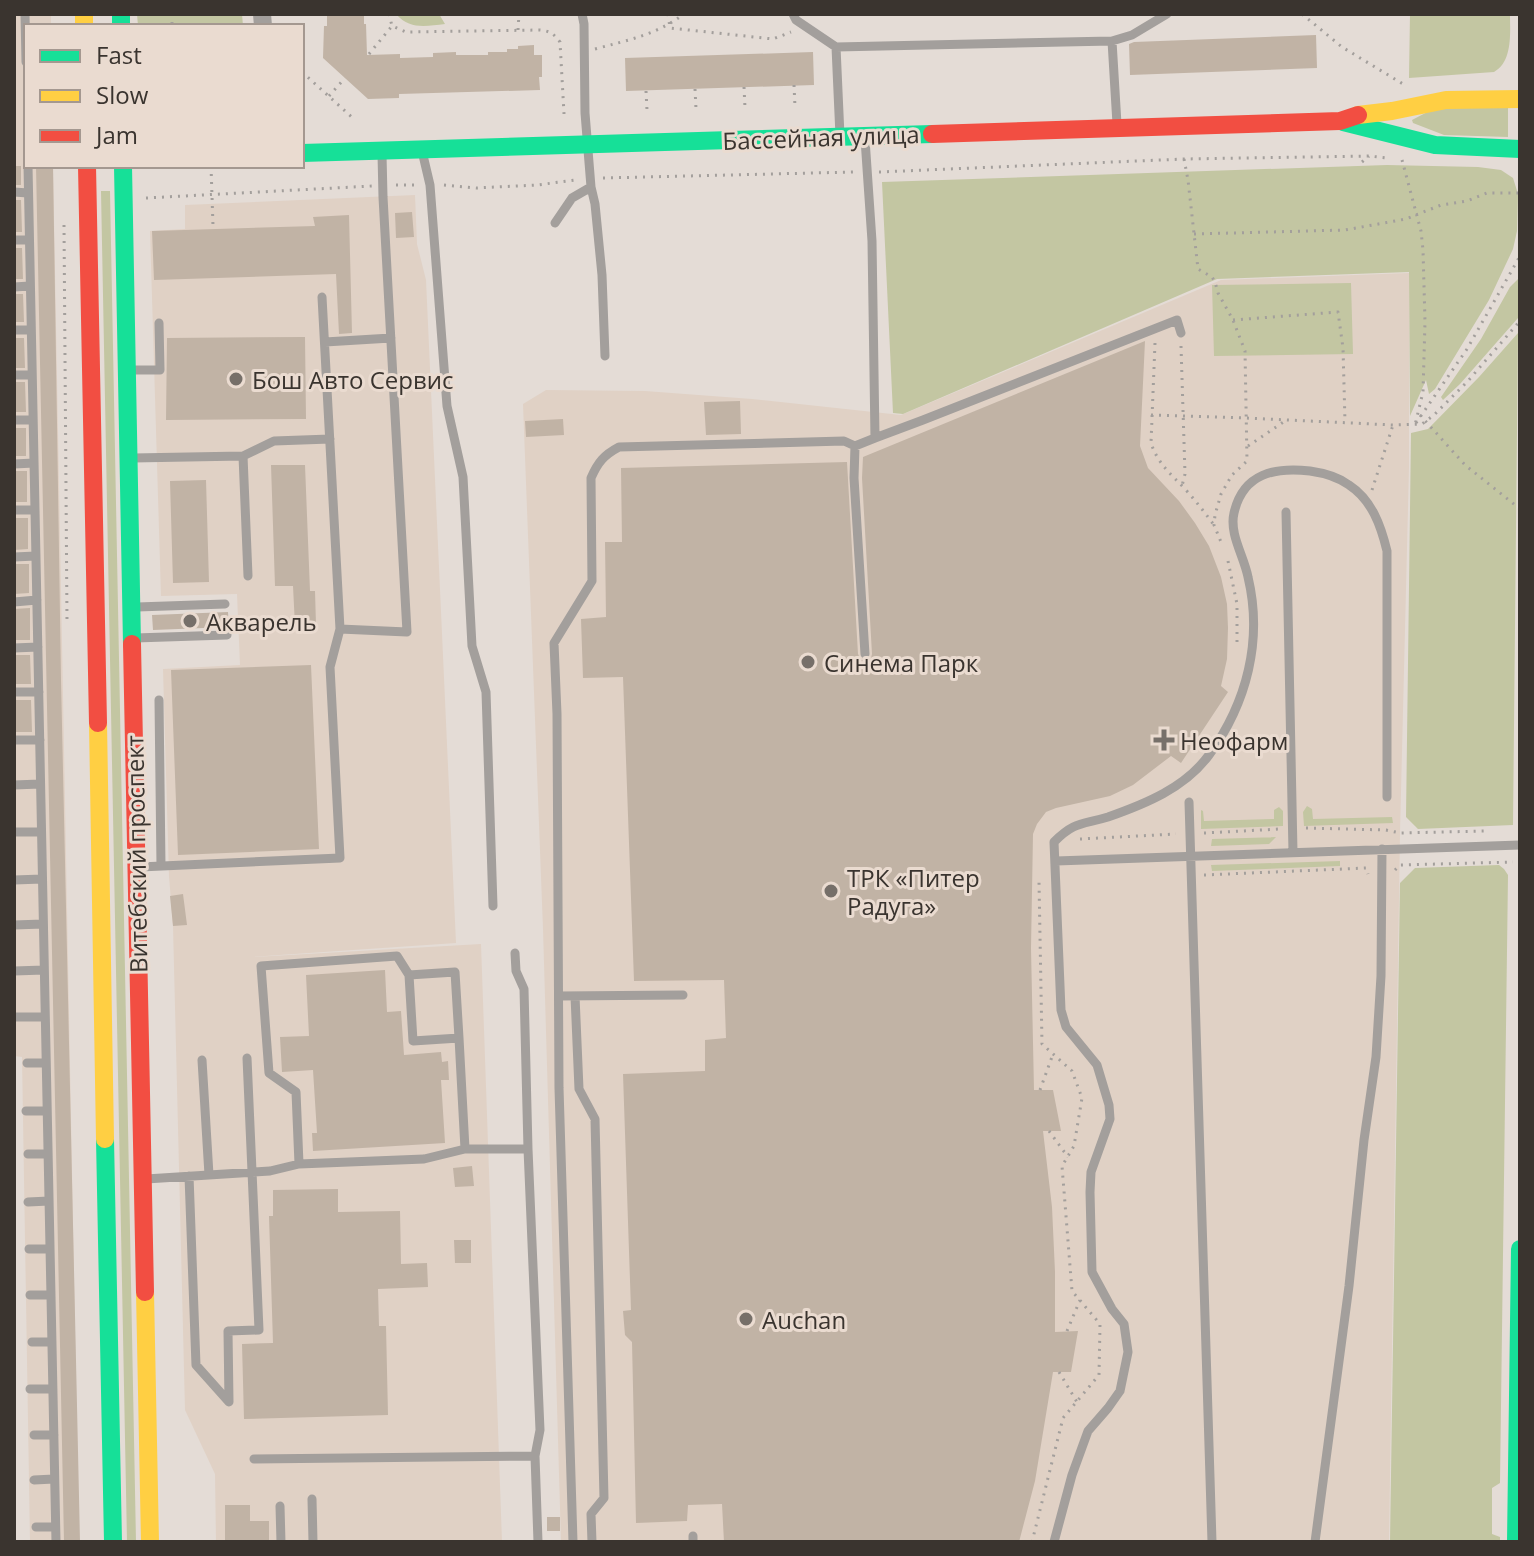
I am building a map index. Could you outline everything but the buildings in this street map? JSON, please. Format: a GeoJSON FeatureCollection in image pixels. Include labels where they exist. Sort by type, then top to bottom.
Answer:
{"type":"FeatureCollection","features":[{"type":"Feature","properties":{"kind":"main road","name":"Бассейная улица"},"geometry":{"type":"LineString","coordinates":[[304,153],[1340,121],[1446,100],[1520,99]]}},
{"type":"Feature","properties":{"kind":"main road","name":"Бассейная улица"},"geometry":{"type":"LineString","coordinates":[[1340,121],[1435,145],[1520,149]]}},
{"type":"Feature","properties":{"kind":"main road","name":"Витебский проспект"},"geometry":{"type":"LineString","coordinates":[[87,168],[113,1542]]}},
{"type":"Feature","properties":{"kind":"main road","name":"Витебский проспект"},"geometry":{"type":"LineString","coordinates":[[123,168],[150,1542]]}},
{"type":"Feature","properties":{"kind":"main road"},"geometry":{"type":"LineString","coordinates":[[1516,1542],[1520,1249]]}},
{"type":"Feature","properties":{"kind":"lane"},"geometry":{"type":"LineString","coordinates":[[582,14],[585,113],[602,275],[605,356]]}},
{"type":"Feature","properties":{"kind":"lane"},"geometry":{"type":"LineString","coordinates":[[793,14],[796,20],[836,47],[1112,41],[1132,35],[1167,14]]}},
{"type":"Feature","properties":{"kind":"lane"},"geometry":{"type":"LineString","coordinates":[[1112,41],[1118,128]]}},
{"type":"Feature","properties":{"kind":"lane"},"geometry":{"type":"LineString","coordinates":[[836,47],[840,137]]}},
{"type":"Feature","properties":{"kind":"lane"},"geometry":{"type":"LineString","coordinates":[[865,136],[872,241],[875,438]]}},
{"type":"Feature","properties":{"kind":"lane"},"geometry":{"type":"LineString","coordinates":[[422,150],[430,185],[447,406],[463,477],[472,646],[486,692],[493,906]]}},
{"type":"Feature","properties":{"kind":"lane"},"geometry":{"type":"LineString","coordinates":[[340,629],[407,632],[382,151]]}},
{"type":"Feature","properties":{"kind":"lane"},"geometry":{"type":"LineString","coordinates":[[28,168],[56,1542]]}},
{"type":"Feature","properties":{"kind":"lane"},"geometry":{"type":"LineString","coordinates":[[555,223],[572,198],[591,183]]}},
{"type":"Feature","properties":{"kind":"lane"},"geometry":{"type":"LineString","coordinates":[[14,192],[28,193]]}},
{"type":"Feature","properties":{"kind":"lane"},"geometry":{"type":"LineString","coordinates":[[14,240],[29,240]]}},
{"type":"Feature","properties":{"kind":"lane"},"geometry":{"type":"LineString","coordinates":[[14,287],[30,286]]}},
{"type":"Feature","properties":{"kind":"lane"},"geometry":{"type":"LineString","coordinates":[[137,867],[340,858],[330,667],[340,629],[322,297]]}},
{"type":"Feature","properties":{"kind":"lane"},"geometry":{"type":"LineString","coordinates":[[573,1542],[560,1104],[559,839],[554,643],[592,581],[591,478],[597,464],[606,454],[619,447],[844,441],[855,446],[1177,320],[1181,333]]}},
{"type":"Feature","properties":{"kind":"lane"},"geometry":{"type":"LineString","coordinates":[[126,370],[160,370],[159,323]]}},
{"type":"Feature","properties":{"kind":"lane"},"geometry":{"type":"LineString","coordinates":[[14,330],[31,330]]}},
{"type":"Feature","properties":{"kind":"lane"},"geometry":{"type":"LineString","coordinates":[[325,342],[391,338]]}},
{"type":"Feature","properties":{"kind":"lane"},"geometry":{"type":"LineString","coordinates":[[14,375],[32,375]]}},
{"type":"Feature","properties":{"kind":"lane"},"geometry":{"type":"LineString","coordinates":[[14,420],[33,420]]}},
{"type":"Feature","properties":{"kind":"lane"},"geometry":{"type":"LineString","coordinates":[[129,458],[243,456],[274,441],[330,439]]}},
{"type":"Feature","properties":{"kind":"lane"},"geometry":{"type":"LineString","coordinates":[[855,446],[854,478],[865,654]]}},
{"type":"Feature","properties":{"kind":"lane"},"geometry":{"type":"LineString","coordinates":[[243,456],[248,576]]}},
{"type":"Feature","properties":{"kind":"lane"},"geometry":{"type":"LineString","coordinates":[[14,464],[34,463]]}},
{"type":"Feature","properties":{"kind":"lane"},"geometry":{"type":"LineString","coordinates":[[1054,1542],[1072,1475],[1088,1431],[1120,1391],[1128,1352],[1124,1324],[1092,1272],[1091,1172],[1110,1119],[1109,1105],[1097,1065],[1066,1027],[1061,1010],[1054,842],[1078,824],[1099,820],[1158,797],[1189,776],[1208,756],[1232,717],[1248,676],[1253,626],[1249,580],[1236,539],[1234,513],[1247,486],[1261,475],[1278,469],[1332,475],[1351,486],[1367,502],[1381,525],[1387,551],[1387,797]]}},
{"type":"Feature","properties":{"kind":"lane"},"geometry":{"type":"LineString","coordinates":[[14,510],[35,510]]}},
{"type":"Feature","properties":{"kind":"lane"},"geometry":{"type":"LineString","coordinates":[[1286,512],[1293,852]]}},
{"type":"Feature","properties":{"kind":"lane"},"geometry":{"type":"LineString","coordinates":[[14,557],[36,556]]}},
{"type":"Feature","properties":{"kind":"lane"},"geometry":{"type":"LineString","coordinates":[[14,602],[37,600]]}},
{"type":"Feature","properties":{"kind":"lane"},"geometry":{"type":"LineString","coordinates":[[131,607],[225,604]]}},
{"type":"Feature","properties":{"kind":"lane"},"geometry":{"type":"LineString","coordinates":[[132,638],[227,635]]}},
{"type":"Feature","properties":{"kind":"lane"},"geometry":{"type":"LineString","coordinates":[[14,648],[38,647]]}},
{"type":"Feature","properties":{"kind":"lane"},"geometry":{"type":"LineString","coordinates":[[14,692],[39,692]]}},
{"type":"Feature","properties":{"kind":"lane"},"geometry":{"type":"LineString","coordinates":[[159,700],[161,866]]}},
{"type":"Feature","properties":{"kind":"lane"},"geometry":{"type":"LineString","coordinates":[[14,740],[40,740]]}},
{"type":"Feature","properties":{"kind":"lane"},"geometry":{"type":"LineString","coordinates":[[14,785],[40,784]]}},
{"type":"Feature","properties":{"kind":"lane"},"geometry":{"type":"LineString","coordinates":[[1189,802],[1212,1542]]}},
{"type":"Feature","properties":{"kind":"lane"},"geometry":{"type":"LineString","coordinates":[[14,832],[41,832]]}},
{"type":"Feature","properties":{"kind":"lane"},"geometry":{"type":"LineString","coordinates":[[1056,861],[1520,845]]}},
{"type":"Feature","properties":{"kind":"lane"},"geometry":{"type":"LineString","coordinates":[[1315,1542],[1376,1057],[1382,849]]}},
{"type":"Feature","properties":{"kind":"lane"},"geometry":{"type":"LineString","coordinates":[[14,880],[42,879]]}},
{"type":"Feature","properties":{"kind":"lane"},"geometry":{"type":"LineString","coordinates":[[14,925],[43,924]]}},
{"type":"Feature","properties":{"kind":"lane"},"geometry":{"type":"LineString","coordinates":[[515,953],[516,971],[524,989],[540,1430],[535,1456],[538,1542]]}},
{"type":"Feature","properties":{"kind":"lane"},"geometry":{"type":"LineString","coordinates":[[299,1164],[296,1092],[269,1073],[261,966],[397,956],[409,975],[413,1041],[459,1038]]}},
{"type":"Feature","properties":{"kind":"lane"},"geometry":{"type":"LineString","coordinates":[[14,971],[44,970]]}},
{"type":"Feature","properties":{"kind":"lane"},"geometry":{"type":"LineString","coordinates":[[409,975],[455,972],[465,1149]]}},
{"type":"Feature","properties":{"kind":"lane"},"geometry":{"type":"LineString","coordinates":[[559,996],[683,995]]}},
{"type":"Feature","properties":{"kind":"lane"},"geometry":{"type":"LineString","coordinates":[[575,996],[577,1075],[579,1089],[595,1119],[596,1148],[604,1498],[591,1514],[592,1542]]}},
{"type":"Feature","properties":{"kind":"lane"},"geometry":{"type":"LineString","coordinates":[[14,1017],[45,1017]]}},
{"type":"Feature","properties":{"kind":"lane"},"geometry":{"type":"LineString","coordinates":[[189,1176],[196,1365],[229,1402],[228,1331],[259,1330],[247,1058]]}},
{"type":"Feature","properties":{"kind":"lane"},"geometry":{"type":"LineString","coordinates":[[202,1060],[209,1175]]}},
{"type":"Feature","properties":{"kind":"lane"},"geometry":{"type":"LineString","coordinates":[[27,1063],[46,1063]]}},
{"type":"Feature","properties":{"kind":"lane"},"geometry":{"type":"LineString","coordinates":[[26,1111],[47,1111]]}},
{"type":"Feature","properties":{"kind":"lane"},"geometry":{"type":"LineString","coordinates":[[143,1179],[270,1171],[299,1164],[424,1159],[465,1149],[528,1149]]}},
{"type":"Feature","properties":{"kind":"lane"},"geometry":{"type":"LineString","coordinates":[[28,1154],[48,1154]]}},
{"type":"Feature","properties":{"kind":"lane"},"geometry":{"type":"LineString","coordinates":[[28,1202],[49,1201]]}},
{"type":"Feature","properties":{"kind":"lane"},"geometry":{"type":"LineString","coordinates":[[29,1249],[50,1249]]}},
{"type":"Feature","properties":{"kind":"lane"},"geometry":{"type":"LineString","coordinates":[[30,1295],[51,1295]]}},
{"type":"Feature","properties":{"kind":"lane"},"geometry":{"type":"LineString","coordinates":[[32,1342],[52,1342]]}},
{"type":"Feature","properties":{"kind":"lane"},"geometry":{"type":"LineString","coordinates":[[30,1389],[53,1389]]}},
{"type":"Feature","properties":{"kind":"lane"},"geometry":{"type":"LineString","coordinates":[[34,1435],[54,1435]]}},
{"type":"Feature","properties":{"kind":"lane"},"geometry":{"type":"LineString","coordinates":[[254,1459],[535,1456]]}},
{"type":"Feature","properties":{"kind":"lane"},"geometry":{"type":"LineString","coordinates":[[34,1480],[54,1479]]}},
{"type":"Feature","properties":{"kind":"lane"},"geometry":{"type":"LineString","coordinates":[[312,1499],[313,1542]]}},
{"type":"Feature","properties":{"kind":"lane"},"geometry":{"type":"LineString","coordinates":[[280,1506],[281,1542]]}},
{"type":"Feature","properties":{"kind":"lane"},"geometry":{"type":"LineString","coordinates":[[36,1527],[55,1527]]}},
{"type":"Feature","properties":{"kind":"path"},"geometry":{"type":"LineString","coordinates":[[389,14],[392,26]]}},
{"type":"Feature","properties":{"kind":"path"},"geometry":{"type":"LineString","coordinates":[[518,30],[519,14]]}},
{"type":"Feature","properties":{"kind":"path"},"geometry":{"type":"LineString","coordinates":[[668,14],[669,26]]}},
{"type":"Feature","properties":{"kind":"path"},"geometry":{"type":"LineString","coordinates":[[584,52],[653,33],[684,14]]}},
{"type":"Feature","properties":{"kind":"path"},"geometry":{"type":"LineString","coordinates":[[1302,14],[1342,47],[1403,84]]}},
{"type":"Feature","properties":{"kind":"path"},"geometry":{"type":"LineString","coordinates":[[392,26],[406,32],[518,30],[555,34],[560,42],[564,114]]}},
{"type":"Feature","properties":{"kind":"path"},"geometry":{"type":"LineString","coordinates":[[369,54],[392,26]]}},
{"type":"Feature","properties":{"kind":"path"},"geometry":{"type":"LineString","coordinates":[[669,26],[773,39],[806,26]]}},
{"type":"Feature","properties":{"kind":"path"},"geometry":{"type":"LineString","coordinates":[[304,74],[355,120]]}},
{"type":"Feature","properties":{"kind":"path"},"geometry":{"type":"LineString","coordinates":[[328,96],[345,78]]}},
{"type":"Feature","properties":{"kind":"path"},"geometry":{"type":"LineString","coordinates":[[794,85],[795,107]]}},
{"type":"Feature","properties":{"kind":"path"},"geometry":{"type":"LineString","coordinates":[[744,87],[745,108]]}},
{"type":"Feature","properties":{"kind":"path"},"geometry":{"type":"LineString","coordinates":[[695,89],[696,109]]}},
{"type":"Feature","properties":{"kind":"path"},"geometry":{"type":"LineString","coordinates":[[646,91],[647,110]]}},
{"type":"Feature","properties":{"kind":"path"},"geometry":{"type":"LineString","coordinates":[[1362,162],[1369,156]]}},
{"type":"Feature","properties":{"kind":"path"},"geometry":{"type":"LineString","coordinates":[[146,198],[383,185],[476,188],[1184,159],[1387,158]]}},
{"type":"Feature","properties":{"kind":"path"},"geometry":{"type":"LineString","coordinates":[[1184,159],[1198,269],[1212,277],[1245,351],[1247,461],[1232,475],[1221,494],[1214,525]]}},
{"type":"Feature","properties":{"kind":"path"},"geometry":{"type":"LineString","coordinates":[[1402,159],[1423,250],[1423,392],[1415,425]]}},
{"type":"Feature","properties":{"kind":"path"},"geometry":{"type":"LineString","coordinates":[[211,168],[213,226]]}},
{"type":"Feature","properties":{"kind":"path"},"geometry":{"type":"LineString","coordinates":[[1194,234],[1345,230],[1406,219],[1441,205],[1467,201],[1487,193],[1520,193]]}},
{"type":"Feature","properties":{"kind":"path"},"geometry":{"type":"LineString","coordinates":[[64,223],[67,621]]}},
{"type":"Feature","properties":{"kind":"path"},"geometry":{"type":"LineString","coordinates":[[1419,414],[1467,349],[1520,256]]}},
{"type":"Feature","properties":{"kind":"path"},"geometry":{"type":"LineString","coordinates":[[1233,320],[1338,312],[1343,348],[1345,422]]}},
{"type":"Feature","properties":{"kind":"path"},"geometry":{"type":"LineString","coordinates":[[1151,415],[1415,425],[1434,415],[1520,321]]}},
{"type":"Feature","properties":{"kind":"path"},"geometry":{"type":"LineString","coordinates":[[1155,328],[1151,443],[1169,475],[1214,525],[1225,549],[1237,604],[1237,652]]}},
{"type":"Feature","properties":{"kind":"path"},"geometry":{"type":"LineString","coordinates":[[1181,333],[1185,474],[1182,486]]}},
{"type":"Feature","properties":{"kind":"path"},"geometry":{"type":"LineString","coordinates":[[1419,414],[1465,465],[1520,509]]}},
{"type":"Feature","properties":{"kind":"path"},"geometry":{"type":"LineString","coordinates":[[1248,446],[1286,420]]}},
{"type":"Feature","properties":{"kind":"path"},"geometry":{"type":"LineString","coordinates":[[1367,502],[1393,425]]}},
{"type":"Feature","properties":{"kind":"path"},"geometry":{"type":"LineString","coordinates":[[1303,828],[1400,833],[1485,832]]}},
{"type":"Feature","properties":{"kind":"path"},"geometry":{"type":"LineString","coordinates":[[1199,833],[1284,829]]}},
{"type":"Feature","properties":{"kind":"path"},"geometry":{"type":"LineString","coordinates":[[1072,839],[1184,834]]}},
{"type":"Feature","properties":{"kind":"path"},"geometry":{"type":"LineString","coordinates":[[1202,875],[1366,868],[1369,877],[1392,875],[1400,865],[1513,862]]}},
{"type":"Feature","properties":{"kind":"path"},"geometry":{"type":"LineString","coordinates":[[1032,1542],[1063,1418],[1099,1375],[1100,1324],[1072,1291],[1062,1166],[1074,1146],[1082,1098],[1072,1071],[1042,1044],[1039,882],[1056,884]]}},
{"type":"Feature","properties":{"kind":"path"},"geometry":{"type":"LineString","coordinates":[[1040,1090],[1053,1054]]}},
{"type":"Feature","properties":{"kind":"path"},"geometry":{"type":"LineString","coordinates":[[1049,1131],[1068,1157]]}},
{"type":"Feature","properties":{"kind":"path"},"geometry":{"type":"LineString","coordinates":[[1067,1331],[1080,1300]]}},
{"type":"Feature","properties":{"kind":"path"},"geometry":{"type":"LineString","coordinates":[[1059,1372],[1077,1402]]}},
{"type":"Feature","properties":{"kind":"shaded area"},"geometry":{"type":"Polygon","coordinates":[[[14,14],[51,14],[51,24],[24,24],[24,168],[53,168],[79,1542],[30,1542],[22,1057],[14,1056],[14,14]]]}},
{"type":"Feature","properties":{"kind":"shaded area"},"geometry":{"type":"Polygon","coordinates":[[[415,195],[417,244],[426,280],[456,943],[252,957],[481,944],[502,1542],[216,1542],[215,1474],[185,1410],[163,669],[240,665],[237,594],[161,596],[150,231],[185,229],[185,205],[415,195]]]}},
{"type":"Feature","properties":{"kind":"shaded area"},"geometry":{"type":"Polygon","coordinates":[[[1409,273],[1409,467],[1389,1542],[561,1542],[543,929],[523,404],[546,390],[645,391],[901,415],[1221,280],[1409,273]]]}},
{"type":"Feature","properties":{"kind":"green space"},"geometry":{"type":"Polygon","coordinates":[[[137,14],[242,14],[243,24],[138,24],[137,14]]]}},
{"type":"Feature","properties":{"kind":"green space"},"geometry":{"type":"Polygon","coordinates":[[[396,14],[439,14],[445,24],[413,25],[396,14]]]}},
{"type":"Feature","properties":{"kind":"green space"},"geometry":{"type":"Polygon","coordinates":[[[1410,14],[1510,14],[1505,61],[1494,72],[1409,78],[1410,14]]]}},
{"type":"Feature","properties":{"kind":"green space"},"geometry":{"type":"Polygon","coordinates":[[[1435,108],[1508,108],[1508,137],[1444,135],[1413,123],[1412,120],[1435,108]]]}},
{"type":"Feature","properties":{"kind":"green space"},"geometry":{"type":"Polygon","coordinates":[[[1387,165],[1501,170],[1513,178],[1518,194],[1513,249],[1489,300],[1429,394],[1426,380],[1410,416],[1409,272],[1217,279],[903,414],[893,413],[882,182],[1387,165]]]}},
{"type":"Feature","properties":{"kind":"green space"},"geometry":{"type":"Polygon","coordinates":[[[101,191],[110,191],[136,1542],[127,1542],[101,191]]]}},
{"type":"Feature","properties":{"kind":"green space"},"geometry":{"type":"Polygon","coordinates":[[[1520,277],[1518,318],[1443,400],[1441,397],[1481,339],[1510,287],[1520,277]]]}},
{"type":"Feature","properties":{"kind":"green space"},"geometry":{"type":"Polygon","coordinates":[[[1351,283],[1353,354],[1214,356],[1212,285],[1351,283]]]}},
{"type":"Feature","properties":{"kind":"green space"},"geometry":{"type":"Polygon","coordinates":[[[1518,333],[1513,825],[1418,829],[1406,817],[1411,433],[1428,429],[1518,333]]]}},
{"type":"Feature","properties":{"kind":"green space"},"geometry":{"type":"Polygon","coordinates":[[[1307,806],[1312,809],[1313,819],[1392,817],[1393,823],[1304,826],[1303,812],[1307,806]]]}},
{"type":"Feature","properties":{"kind":"green space"},"geometry":{"type":"Polygon","coordinates":[[[1279,807],[1283,811],[1283,826],[1201,829],[1201,810],[1204,821],[1274,819],[1274,810],[1279,807]]]}},
{"type":"Feature","properties":{"kind":"green space"},"geometry":{"type":"Polygon","coordinates":[[[1276,837],[1269,844],[1211,846],[1212,839],[1276,837]]]}},
{"type":"Feature","properties":{"kind":"green space"},"geometry":{"type":"Polygon","coordinates":[[[1340,861],[1340,866],[1212,871],[1211,865],[1340,861]]]}},
{"type":"Feature","properties":{"kind":"green space"},"geometry":{"type":"Polygon","coordinates":[[[1499,865],[1508,875],[1500,1483],[1492,1488],[1492,1534],[1500,1537],[1500,1542],[1390,1542],[1400,883],[1415,868],[1499,865]]]}},
{"type":"Feature","properties":{"kind":"traffic: fast"},"geometry":{"type":"LineString","coordinates":[[121,14],[121,24]]}},
{"type":"Feature","properties":{"kind":"traffic: fast"},"geometry":{"type":"LineString","coordinates":[[1343,122],[1435,145],[1520,149]]}},
{"type":"Feature","properties":{"kind":"traffic: fast"},"geometry":{"type":"LineString","coordinates":[[304,153],[932,134]]}},
{"type":"Feature","properties":{"kind":"traffic: fast"},"geometry":{"type":"LineString","coordinates":[[123,168],[132,644]]}},
{"type":"Feature","properties":{"kind":"traffic: fast"},"geometry":{"type":"LineString","coordinates":[[105,1139],[113,1542]]}},
{"type":"Feature","properties":{"kind":"traffic: fast"},"geometry":{"type":"LineString","coordinates":[[1516,1542],[1520,1249]]}},
{"type":"Feature","properties":{"kind":"traffic: slow"},"geometry":{"type":"LineString","coordinates":[[84,14],[84,24]]}},
{"type":"Feature","properties":{"kind":"traffic: slow"},"geometry":{"type":"LineString","coordinates":[[1358,115],[1446,100],[1520,99]]}},
{"type":"Feature","properties":{"kind":"traffic: slow"},"geometry":{"type":"LineString","coordinates":[[98,723],[105,1139]]}},
{"type":"Feature","properties":{"kind":"traffic: slow"},"geometry":{"type":"LineString","coordinates":[[145,1292],[150,1542]]}},
{"type":"Feature","properties":{"kind":"traffic: jam"},"geometry":{"type":"LineString","coordinates":[[932,134],[1340,121],[1358,115]]}},
{"type":"Feature","properties":{"kind":"traffic: jam"},"geometry":{"type":"LineString","coordinates":[[87,168],[98,723]]}},
{"type":"Feature","properties":{"kind":"traffic: jam"},"geometry":{"type":"LineString","coordinates":[[132,644],[145,1292]]}},
{"type":"Feature","properties":{"kind":"place","name":"Бош Авто Сервис"},"geometry":{"type":"Point","coordinates":[236,379]}},
{"type":"Feature","properties":{"kind":"place","name":"Акварель"},"geometry":{"type":"Point","coordinates":[190,621]}},
{"type":"Feature","properties":{"kind":"place","name":"Синема Парк"},"geometry":{"type":"Point","coordinates":[808,662]}},
{"type":"Feature","properties":{"kind":"place","name":"Неофарм"},"geometry":{"type":"Point","coordinates":[1164,740]}},
{"type":"Feature","properties":{"kind":"place","name":"ТРК «Питер Радуга»"},"geometry":{"type":"Point","coordinates":[831,891]}},
{"type":"Feature","properties":{"kind":"place","name":"Auchan"},"geometry":{"type":"Point","coordinates":[746,1319]}}]}
